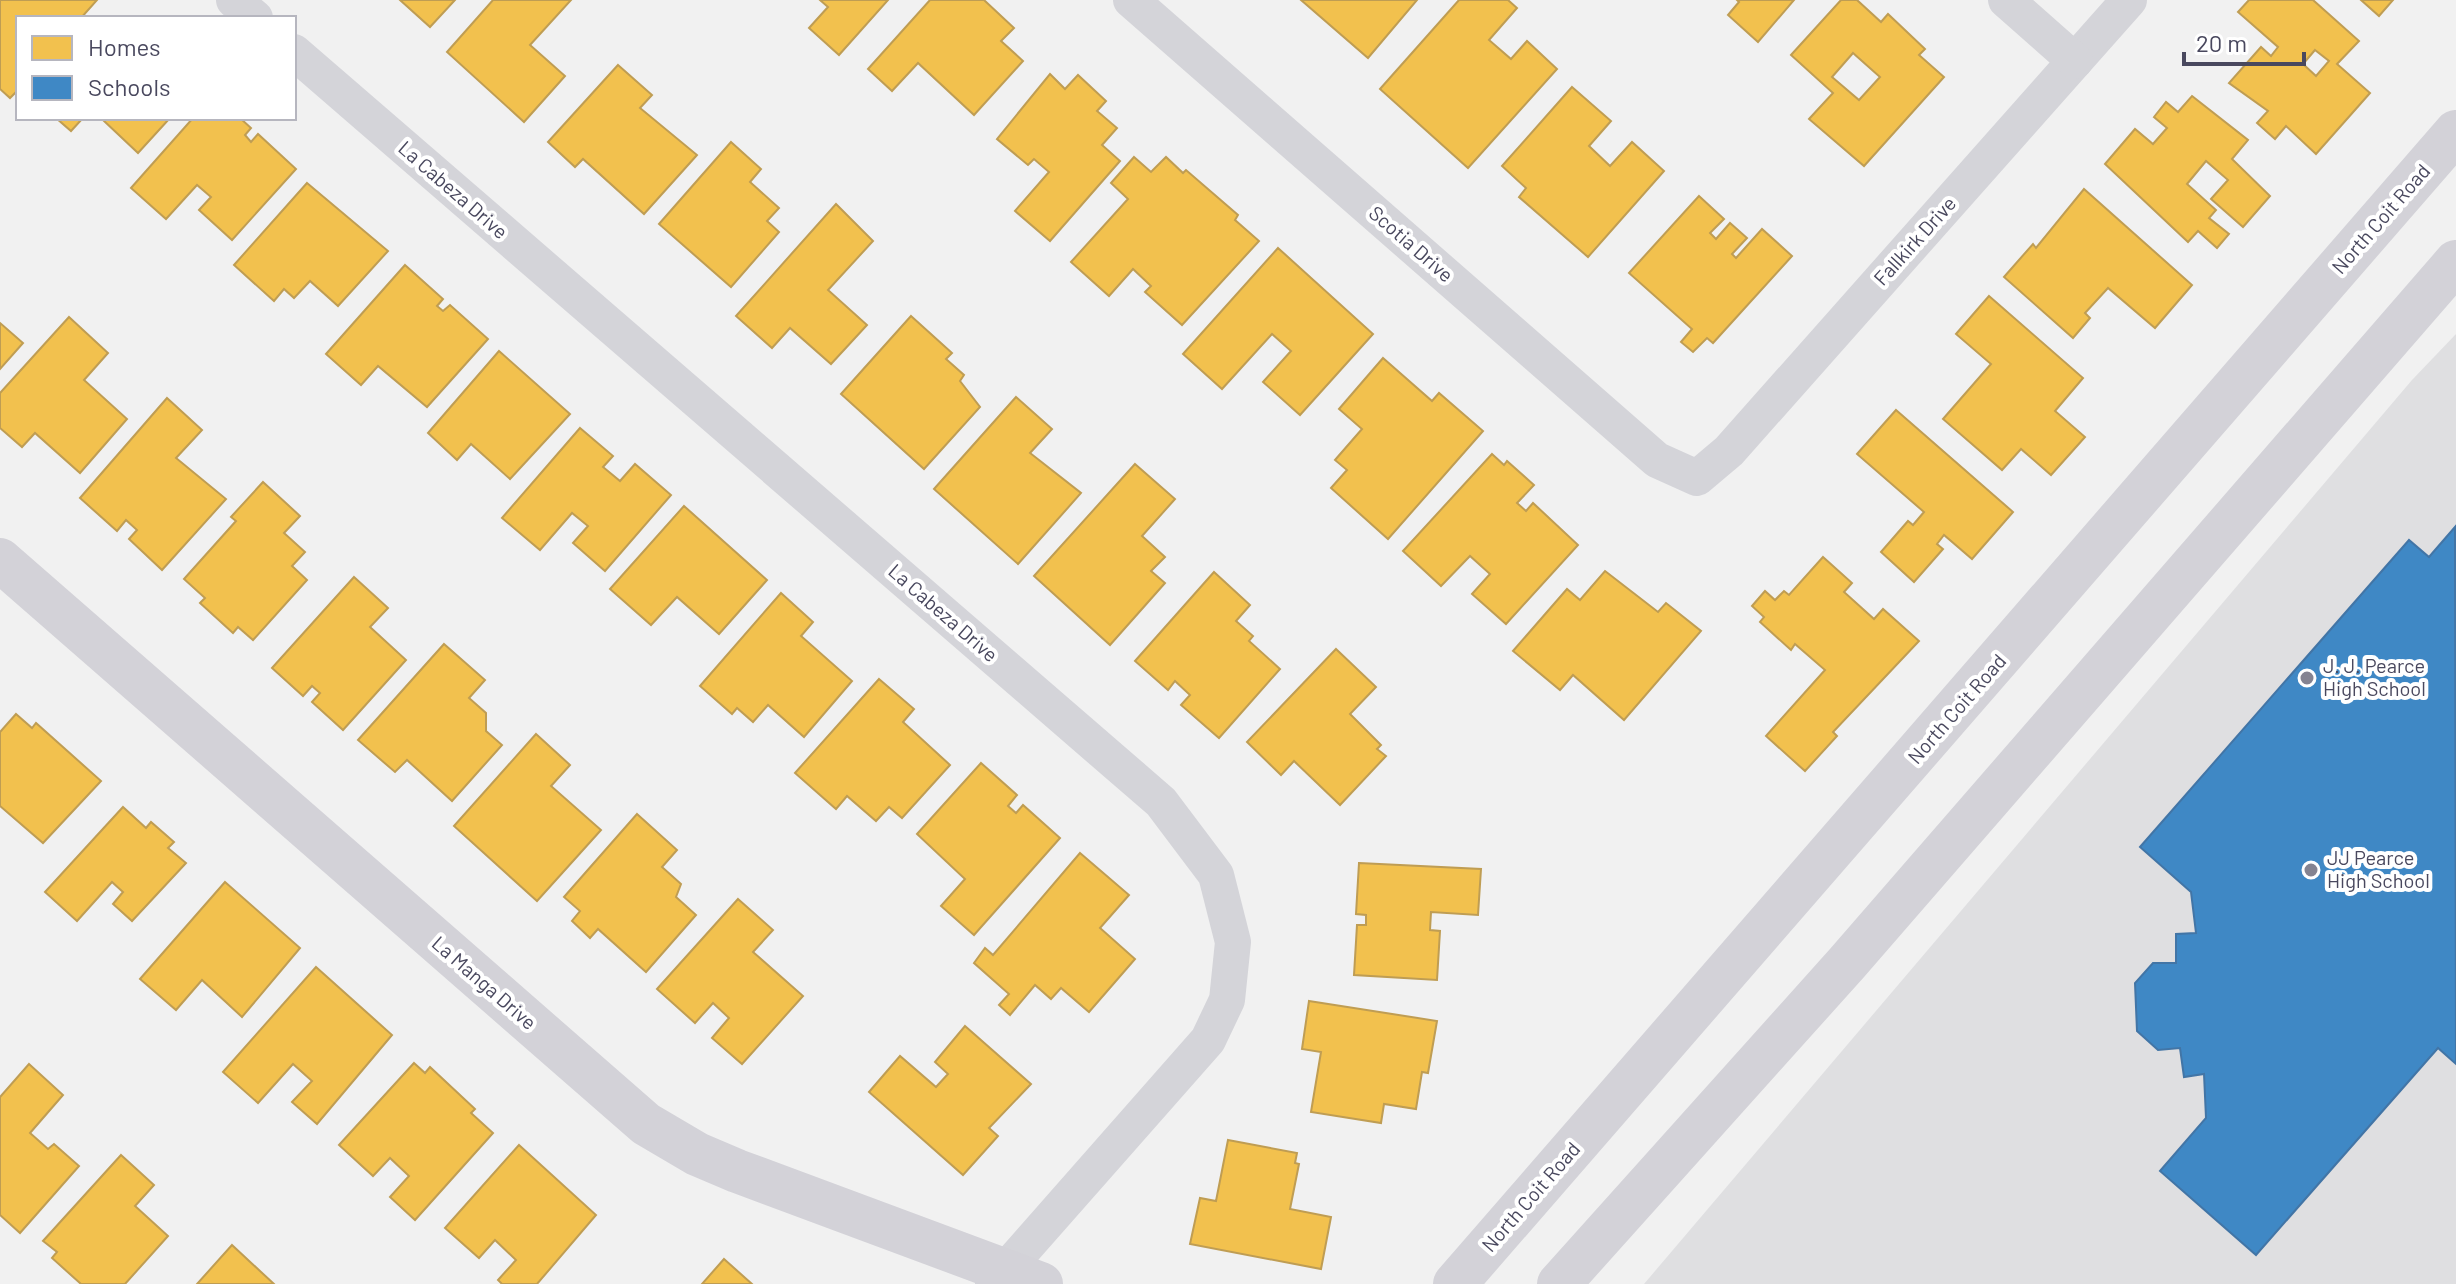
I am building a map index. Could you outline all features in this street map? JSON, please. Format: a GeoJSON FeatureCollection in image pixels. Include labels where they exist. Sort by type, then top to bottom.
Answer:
{"type":"FeatureCollection","features":[{"type":"Feature","properties":{"kind":"main road","name":"North Coit Road"},"geometry":{"type":"LineString","coordinates":[[1455,1284],[2456,132]]}},
{"type":"Feature","properties":{"kind":"main road"},"geometry":{"type":"LineString","coordinates":[[1559,1284],[1847,963],[2456,262]]}},
{"type":"Feature","properties":{"kind":"main road","name":"La Manga Drive"},"geometry":{"type":"LineString","coordinates":[[0,560],[646,1124],[697,1154],[737,1171],[1013,1279]]}},
{"type":"Feature","properties":{"kind":"street"},"geometry":{"type":"LineString","coordinates":[[234,0],[253,16]]}},
{"type":"Feature","properties":{"kind":"street","name":"Scotia Drive"},"geometry":{"type":"LineString","coordinates":[[1131,0],[1657,460],[1697,478]]}},
{"type":"Feature","properties":{"kind":"street"},"geometry":{"type":"LineString","coordinates":[[2006,0],[2075,61]]}},
{"type":"Feature","properties":{"kind":"street","name":"Fallkirk Drive"},"geometry":{"type":"LineString","coordinates":[[1697,478],[1729,451],[2129,0]]}},
{"type":"Feature","properties":{"kind":"street","name":"La Cabeza Drive"},"geometry":{"type":"LineString","coordinates":[[296,54],[1161,802],[1216,875],[1233,942],[1227,1000],[1208,1040],[1013,1279]]}},
{"type":"Feature","properties":{"kind":"shaded area","name":"J. J. Pearce High School"},"geometry":{"type":"Polygon","coordinates":[[[2456,334],[2456,1284],[1644,1284],[2412,380],[2456,334]]]}},
{"type":"Feature","properties":{"kind":"building: Homes"},"geometry":{"type":"Polygon","coordinates":[[[0,0],[97,0],[83,16],[16,16],[16,92],[10,98],[0,89],[0,0]]]}},
{"type":"Feature","properties":{"kind":"building: Homes"},"geometry":{"type":"Polygon","coordinates":[[[400,0],[455,0],[430,27],[400,0]]]}},
{"type":"Feature","properties":{"kind":"building: Homes"},"geometry":{"type":"Polygon","coordinates":[[[493,0],[571,0],[530,45],[565,76],[524,122],[447,52],[493,0]]]}},
{"type":"Feature","properties":{"kind":"building: Homes"},"geometry":{"type":"Polygon","coordinates":[[[820,0],[888,0],[839,55],[809,28],[828,7],[820,0]]]}},
{"type":"Feature","properties":{"kind":"building: Homes"},"geometry":{"type":"Polygon","coordinates":[[[930,0],[984,0],[1014,28],[1001,41],[1023,61],[974,115],[918,63],[892,91],[868,69],[930,0]]]}},
{"type":"Feature","properties":{"kind":"building: Homes"},"geometry":{"type":"Polygon","coordinates":[[[1301,0],[1417,0],[1368,58],[1301,0]]]}},
{"type":"Feature","properties":{"kind":"building: Homes"},"geometry":{"type":"Polygon","coordinates":[[[1459,0],[1508,0],[1517,8],[1489,40],[1511,59],[1527,41],[1557,69],[1468,168],[1380,89],[1459,0]]]}},
{"type":"Feature","properties":{"kind":"building: Homes"},"geometry":{"type":"Polygon","coordinates":[[[1737,0],[1794,0],[1758,42],[1728,15],[1739,2],[1737,0]]]}},
{"type":"Feature","properties":{"kind":"building: Homes"},"geometry":{"type":"Polygon","coordinates":[[[1841,0],[1857,0],[1881,22],[1888,14],[1925,49],[1919,55],[1944,77],[1864,166],[1809,119],[1833,93],[1791,55],[1841,0]],[[1853,53],[1832,77],[1859,100],[1880,77],[1853,53]]]}},
{"type":"Feature","properties":{"kind":"building: Homes"},"geometry":{"type":"Polygon","coordinates":[[[2249,0],[2313,0],[2359,41],[2337,64],[2370,93],[2316,154],[2286,126],[2275,139],[2257,123],[2268,111],[2229,83],[2261,47],[2271,56],[2278,47],[2238,12],[2249,0]],[[2315,50],[2303,64],[2316,76],[2329,61],[2315,50]]]}},
{"type":"Feature","properties":{"kind":"building: Homes"},"geometry":{"type":"Polygon","coordinates":[[[2361,0],[2393,0],[2379,16],[2361,0]]]}},
{"type":"Feature","properties":{"kind":"building: Homes"},"geometry":{"type":"Polygon","coordinates":[[[618,65],[652,95],[640,108],[697,155],[644,214],[583,159],[575,167],[548,142],[618,65]]]}},
{"type":"Feature","properties":{"kind":"building: Homes"},"geometry":{"type":"Polygon","coordinates":[[[1050,74],[1065,89],[1078,75],[1106,101],[1097,111],[1117,128],[1102,145],[1120,161],[1050,241],[1015,211],[1049,172],[1034,159],[1028,165],[997,139],[1050,74]]]}},
{"type":"Feature","properties":{"kind":"building: Homes"},"geometry":{"type":"Polygon","coordinates":[[[1572,87],[1611,121],[1589,146],[1610,166],[1632,142],[1664,171],[1588,257],[1519,197],[1526,188],[1502,166],[1572,87]]]}},
{"type":"Feature","properties":{"kind":"building: Homes"},"geometry":{"type":"Polygon","coordinates":[[[2192,96],[2248,140],[2232,159],[2270,196],[2243,227],[2211,199],[2228,180],[2206,161],[2187,184],[2216,210],[2209,218],[2229,234],[2217,248],[2198,231],[2188,242],[2105,164],[2135,129],[2153,144],[2167,128],[2154,117],[2166,102],[2178,112],[2192,96]]]}},
{"type":"Feature","properties":{"kind":"building: Homes"},"geometry":{"type":"Polygon","coordinates":[[[58,120],[81,120],[71,131],[58,120]]]}},
{"type":"Feature","properties":{"kind":"building: Homes"},"geometry":{"type":"Polygon","coordinates":[[[105,120],[168,120],[138,153],[105,120]]]}},
{"type":"Feature","properties":{"kind":"building: Homes"},"geometry":{"type":"Polygon","coordinates":[[[191,120],[242,120],[251,128],[245,135],[251,142],[258,134],[296,169],[232,240],[199,210],[211,197],[197,185],[166,219],[131,188],[191,120]]]}},
{"type":"Feature","properties":{"kind":"building: Homes"},"geometry":{"type":"Polygon","coordinates":[[[731,142],[761,169],[750,182],[779,208],[767,221],[779,232],[731,287],[659,224],[731,142]]]}},
{"type":"Feature","properties":{"kind":"building: Homes"},"geometry":{"type":"Polygon","coordinates":[[[1134,157],[1151,172],[1166,157],[1183,173],[1186,170],[1238,215],[1235,220],[1259,241],[1182,325],[1145,292],[1151,286],[1133,269],[1109,296],[1071,262],[1128,199],[1111,183],[1134,157]]]}},
{"type":"Feature","properties":{"kind":"building: Homes"},"geometry":{"type":"Polygon","coordinates":[[[307,183],[388,251],[338,306],[310,281],[294,298],[284,289],[274,301],[234,265],[307,183]]]}},
{"type":"Feature","properties":{"kind":"building: Homes"},"geometry":{"type":"Polygon","coordinates":[[[2084,189],[2192,285],[2155,328],[2108,288],[2085,313],[2090,318],[2073,338],[2004,277],[2033,244],[2036,248],[2084,189]]]}},
{"type":"Feature","properties":{"kind":"building: Homes"},"geometry":{"type":"Polygon","coordinates":[[[1699,196],[1724,219],[1710,233],[1716,239],[1730,223],[1747,238],[1732,254],[1736,258],[1762,229],[1792,256],[1713,343],[1707,338],[1693,352],[1681,342],[1692,329],[1629,273],[1699,196]]]}},
{"type":"Feature","properties":{"kind":"building: Homes"},"geometry":{"type":"Polygon","coordinates":[[[836,204],[873,241],[828,290],[867,325],[831,364],[790,328],[772,348],[736,316],[836,204]]]}},
{"type":"Feature","properties":{"kind":"building: Homes"},"geometry":{"type":"Polygon","coordinates":[[[1278,248],[1373,334],[1300,415],[1263,382],[1291,351],[1272,334],[1222,389],[1183,354],[1278,248]]]}},
{"type":"Feature","properties":{"kind":"building: Homes"},"geometry":{"type":"Polygon","coordinates":[[[405,265],[443,299],[437,306],[443,311],[450,305],[488,339],[427,407],[378,366],[361,385],[326,354],[405,265]]]}},
{"type":"Feature","properties":{"kind":"building: Homes"},"geometry":{"type":"Polygon","coordinates":[[[1989,296],[2083,378],[2055,411],[2085,437],[2051,475],[2021,449],[2002,470],[1943,419],[1991,364],[1956,334],[1989,296]]]}},
{"type":"Feature","properties":{"kind":"building: Homes"},"geometry":{"type":"Polygon","coordinates":[[[911,316],[952,353],[946,359],[964,375],[960,381],[980,407],[924,469],[841,394],[911,316]]]}},
{"type":"Feature","properties":{"kind":"building: Homes"},"geometry":{"type":"Polygon","coordinates":[[[69,317],[108,353],[84,380],[127,419],[80,473],[35,433],[22,447],[0,428],[0,393],[69,317]]]}},
{"type":"Feature","properties":{"kind":"building: Homes"},"geometry":{"type":"Polygon","coordinates":[[[0,323],[23,343],[0,369],[0,323]]]}},
{"type":"Feature","properties":{"kind":"building: Homes"},"geometry":{"type":"Polygon","coordinates":[[[499,351],[570,414],[510,479],[471,444],[457,460],[428,433],[499,351]]]}},
{"type":"Feature","properties":{"kind":"building: Homes"},"geometry":{"type":"Polygon","coordinates":[[[1383,358],[1432,401],[1439,393],[1483,431],[1388,539],[1331,488],[1347,470],[1335,460],[1362,429],[1339,409],[1383,358]]]}},
{"type":"Feature","properties":{"kind":"building: Homes"},"geometry":{"type":"Polygon","coordinates":[[[1016,397],[1052,429],[1030,453],[1081,493],[1018,564],[934,489],[1016,397]]]}},
{"type":"Feature","properties":{"kind":"building: Homes"},"geometry":{"type":"Polygon","coordinates":[[[167,398],[202,430],[176,458],[226,499],[162,570],[129,539],[137,530],[126,520],[117,531],[80,498],[167,398]]]}},
{"type":"Feature","properties":{"kind":"building: Homes"},"geometry":{"type":"Polygon","coordinates":[[[1896,410],[2013,512],[1972,559],[1944,535],[1937,544],[1943,549],[1914,582],[1881,552],[1908,521],[1913,525],[1924,512],[1857,454],[1896,410]]]}},
{"type":"Feature","properties":{"kind":"building: Homes"},"geometry":{"type":"Polygon","coordinates":[[[580,428],[613,456],[603,467],[620,481],[635,464],[671,495],[605,571],[573,543],[588,526],[572,513],[540,550],[502,518],[580,428]]]}},
{"type":"Feature","properties":{"kind":"building: Homes"},"geometry":{"type":"Polygon","coordinates":[[[1492,454],[1504,465],[1507,461],[1534,485],[1517,503],[1526,511],[1533,503],[1578,545],[1506,624],[1472,594],[1490,574],[1470,556],[1441,586],[1403,551],[1492,454]]]}},
{"type":"Feature","properties":{"kind":"building: Homes"},"geometry":{"type":"Polygon","coordinates":[[[1135,464],[1175,499],[1142,536],[1165,557],[1151,571],[1165,583],[1110,645],[1034,576],[1135,464]]]}},
{"type":"Feature","properties":{"kind":"building: Homes"},"geometry":{"type":"Polygon","coordinates":[[[263,482],[300,516],[284,533],[305,552],[292,566],[307,580],[253,640],[238,627],[233,633],[200,603],[205,598],[184,579],[236,521],[231,517],[263,482]]]}},
{"type":"Feature","properties":{"kind":"building: Homes"},"geometry":{"type":"Polygon","coordinates":[[[684,506],[767,580],[719,634],[677,597],[651,625],[610,589],[684,506]]]}},
{"type":"Feature","properties":{"kind":"building: Homes"},"geometry":{"type":"Polygon","coordinates":[[[1823,557],[1852,583],[1844,592],[1874,619],[1883,609],[1919,641],[1833,732],[1837,736],[1805,771],[1766,736],[1825,670],[1795,644],[1791,650],[1760,622],[1764,617],[1752,606],[1765,591],[1775,600],[1784,591],[1789,595],[1823,557]]]}},
{"type":"Feature","properties":{"kind":"building: Homes"},"geometry":{"type":"Polygon","coordinates":[[[1605,571],[1658,612],[1666,603],[1701,631],[1624,720],[1573,675],[1560,690],[1513,651],[1567,589],[1580,600],[1605,571]]]}},
{"type":"Feature","properties":{"kind":"building: Homes"},"geometry":{"type":"Polygon","coordinates":[[[1214,572],[1250,605],[1236,621],[1253,636],[1249,641],[1280,669],[1219,738],[1181,705],[1190,695],[1175,681],[1168,690],[1135,661],[1214,572]]]}},
{"type":"Feature","properties":{"kind":"building: Homes"},"geometry":{"type":"Polygon","coordinates":[[[354,577],[388,608],[370,627],[406,660],[343,730],[312,702],[320,693],[312,686],[303,696],[272,668],[354,577]]]}},
{"type":"Feature","properties":{"kind":"building: Homes"},"geometry":{"type":"Polygon","coordinates":[[[781,593],[813,622],[801,636],[852,681],[804,737],[768,705],[753,722],[737,708],[732,714],[700,686],[781,593]]]}},
{"type":"Feature","properties":{"kind":"building: Homes"},"geometry":{"type":"Polygon","coordinates":[[[444,644],[485,680],[469,698],[486,713],[486,731],[502,745],[452,801],[407,760],[395,772],[358,740],[444,644]]]}},
{"type":"Feature","properties":{"kind":"building: Homes"},"geometry":{"type":"Polygon","coordinates":[[[1336,649],[1376,687],[1350,714],[1381,745],[1377,749],[1386,756],[1340,805],[1294,761],[1281,775],[1247,742],[1336,649]]]}},
{"type":"Feature","properties":{"kind":"building: Homes"},"geometry":{"type":"Polygon","coordinates":[[[879,679],[914,709],[903,722],[950,765],[902,818],[889,807],[876,821],[847,796],[836,809],[795,773],[879,679]]]}},
{"type":"Feature","properties":{"kind":"building: Homes"},"geometry":{"type":"Polygon","coordinates":[[[16,714],[32,728],[36,723],[101,781],[43,843],[0,806],[0,732],[16,714]]]}},
{"type":"Feature","properties":{"kind":"building: Homes"},"geometry":{"type":"Polygon","coordinates":[[[536,734],[570,765],[551,786],[601,830],[537,901],[454,826],[536,734]]]}},
{"type":"Feature","properties":{"kind":"building: Homes"},"geometry":{"type":"Polygon","coordinates":[[[981,763],[1017,795],[1008,806],[1016,813],[1023,805],[1060,838],[974,935],[941,906],[965,879],[917,834],[981,763]]]}},
{"type":"Feature","properties":{"kind":"building: Homes"},"geometry":{"type":"Polygon","coordinates":[[[123,807],[146,828],[151,822],[174,842],[168,848],[186,863],[132,921],[113,904],[123,892],[112,882],[77,921],[45,892],[123,807]]]}},
{"type":"Feature","properties":{"kind":"building: Homes"},"geometry":{"type":"Polygon","coordinates":[[[637,814],[677,850],[662,867],[681,884],[676,897],[696,915],[646,972],[598,929],[590,938],[572,921],[580,911],[564,897],[637,814]]]}},
{"type":"Feature","properties":{"kind":"building: Homes"},"geometry":{"type":"Polygon","coordinates":[[[1080,853],[1129,895],[1100,928],[1135,959],[1089,1012],[1061,988],[1051,999],[1035,985],[1010,1015],[999,1005],[1009,994],[974,963],[985,948],[993,955],[1080,853]]]}},
{"type":"Feature","properties":{"kind":"building: Homes"},"geometry":{"type":"Polygon","coordinates":[[[1359,863],[1481,869],[1478,915],[1431,912],[1430,930],[1440,931],[1437,980],[1354,975],[1357,925],[1366,925],[1366,915],[1356,914],[1359,863]]]}},
{"type":"Feature","properties":{"kind":"building: Homes"},"geometry":{"type":"Polygon","coordinates":[[[225,882],[300,948],[242,1017],[202,980],[176,1010],[140,979],[225,882]]]}},
{"type":"Feature","properties":{"kind":"building: Homes"},"geometry":{"type":"Polygon","coordinates":[[[738,899],[773,930],[753,952],[803,996],[742,1064],[712,1038],[729,1018],[713,1003],[695,1023],[657,989],[738,899]]]}},
{"type":"Feature","properties":{"kind":"building: Homes"},"geometry":{"type":"Polygon","coordinates":[[[316,967],[392,1035],[317,1124],[292,1102],[312,1081],[293,1064],[258,1103],[223,1072],[316,967]]]}},
{"type":"Feature","properties":{"kind":"building: Homes"},"geometry":{"type":"Polygon","coordinates":[[[1309,1001],[1437,1021],[1428,1073],[1422,1072],[1416,1109],[1384,1104],[1381,1123],[1311,1112],[1321,1052],[1302,1049],[1309,1001]]]}},
{"type":"Feature","properties":{"kind":"building: Homes"},"geometry":{"type":"Polygon","coordinates":[[[965,1026],[1031,1084],[989,1128],[998,1136],[963,1175],[869,1092],[900,1056],[936,1087],[948,1074],[935,1062],[965,1026]]]}},
{"type":"Feature","properties":{"kind":"building: Homes"},"geometry":{"type":"Polygon","coordinates":[[[414,1063],[425,1073],[430,1067],[475,1109],[471,1113],[493,1133],[415,1220],[390,1197],[409,1176],[390,1158],[373,1176],[339,1145],[414,1063]]]}},
{"type":"Feature","properties":{"kind":"building: Homes"},"geometry":{"type":"Polygon","coordinates":[[[29,1064],[63,1095],[30,1133],[48,1149],[54,1144],[79,1166],[20,1233],[0,1215],[0,1097],[29,1064]]]}},
{"type":"Feature","properties":{"kind":"building: Homes"},"geometry":{"type":"Polygon","coordinates":[[[1228,1140],[1297,1153],[1295,1163],[1299,1164],[1290,1209],[1331,1217],[1321,1269],[1190,1244],[1200,1198],[1216,1201],[1228,1140]]]}},
{"type":"Feature","properties":{"kind":"building: Homes"},"geometry":{"type":"Polygon","coordinates":[[[519,1145],[596,1215],[537,1284],[502,1284],[498,1280],[516,1260],[495,1240],[479,1258],[445,1228],[519,1145]]]}},
{"type":"Feature","properties":{"kind":"building: Homes"},"geometry":{"type":"Polygon","coordinates":[[[121,1155],[154,1185],[135,1206],[168,1236],[125,1284],[81,1284],[52,1258],[57,1252],[43,1241],[121,1155]]]}},
{"type":"Feature","properties":{"kind":"building: Homes"},"geometry":{"type":"Polygon","coordinates":[[[232,1245],[274,1284],[197,1284],[232,1245]]]}},
{"type":"Feature","properties":{"kind":"building: Homes"},"geometry":{"type":"Polygon","coordinates":[[[724,1259],[752,1284],[702,1284],[724,1259]]]}},
{"type":"Feature","properties":{"kind":"building: Schools","name":"JJ Pearce High School"},"geometry":{"type":"Polygon","coordinates":[[[2455,527],[2456,1064],[2438,1048],[2256,1255],[2160,1171],[2206,1118],[2204,1074],[2184,1077],[2180,1048],[2158,1050],[2137,1031],[2135,983],[2153,963],[2176,963],[2176,934],[2196,933],[2191,892],[2140,847],[2409,540],[2429,557],[2455,527]]]}},
{"type":"Feature","properties":{"kind":"place","name":"J. J. Pearce High School"},"geometry":{"type":"Point","coordinates":[2307,678]}},
{"type":"Feature","properties":{"kind":"place","name":"JJ Pearce High School"},"geometry":{"type":"Point","coordinates":[2311,870]}}]}
